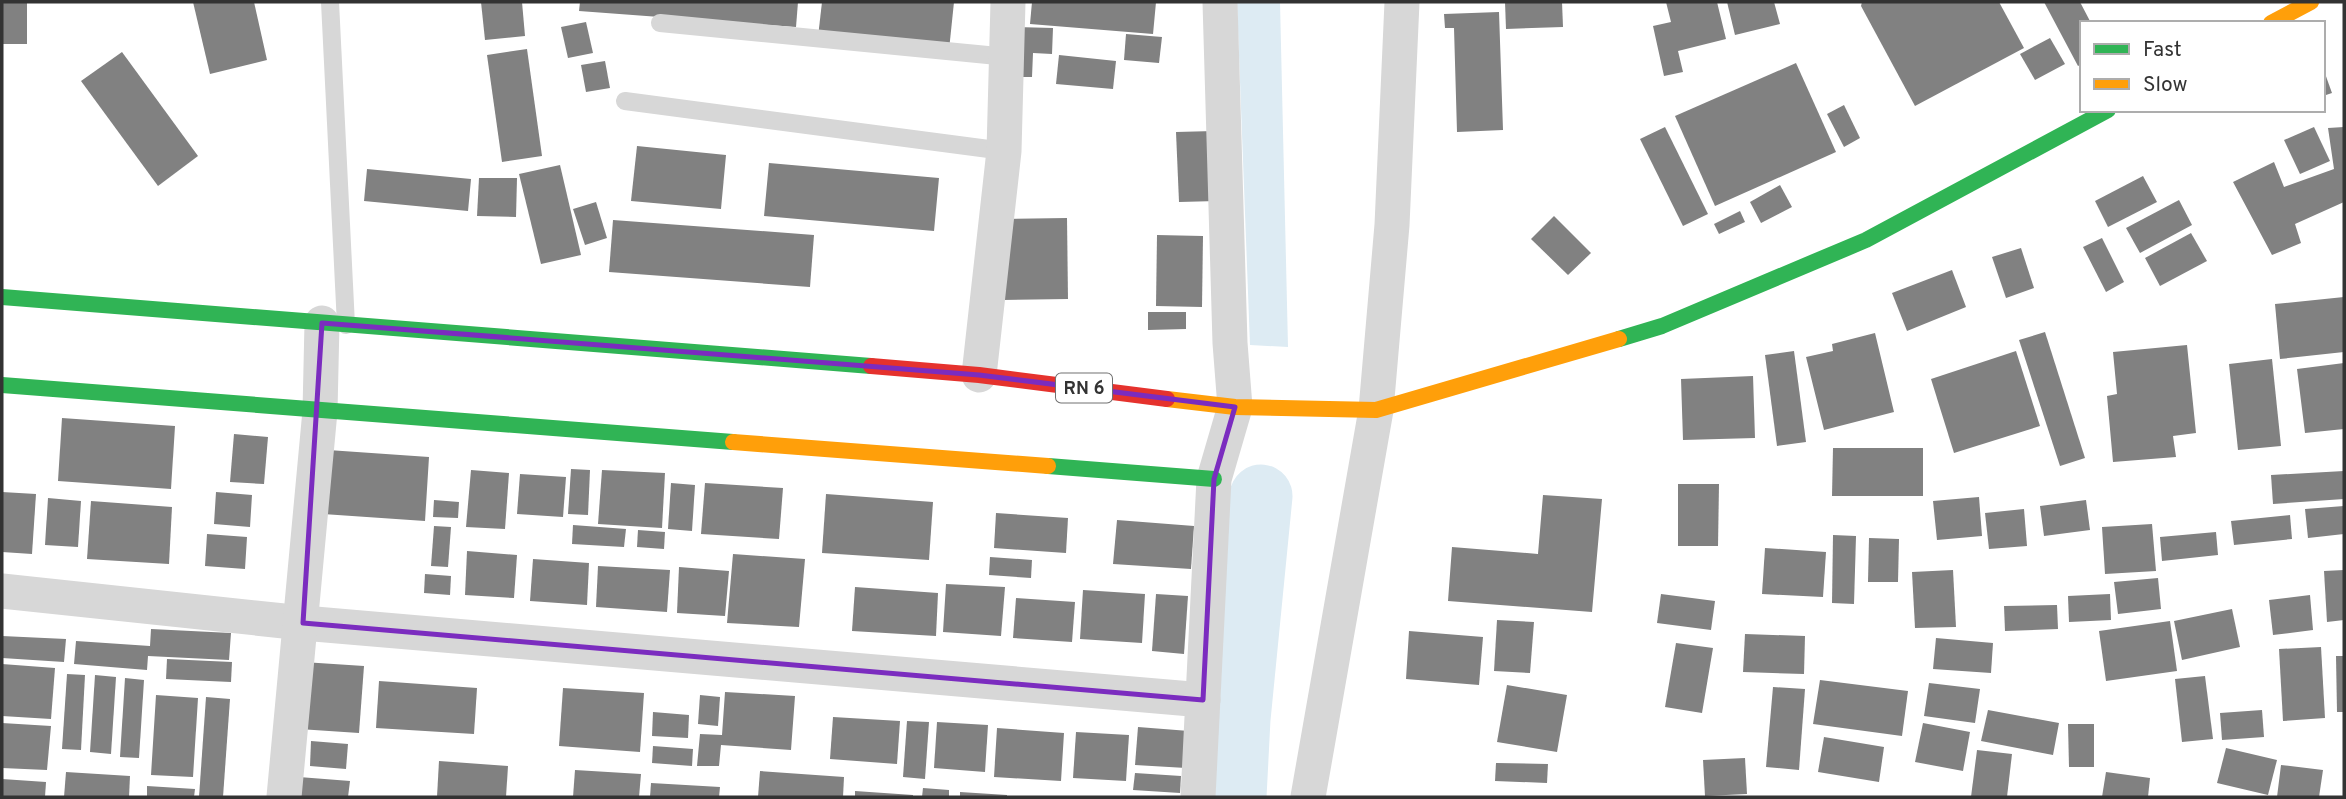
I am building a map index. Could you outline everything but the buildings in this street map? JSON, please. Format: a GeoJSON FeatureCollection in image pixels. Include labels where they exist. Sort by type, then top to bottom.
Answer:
{"type":"FeatureCollection","features":[{"type":"Feature","properties":{"kind":"main road"},"geometry":{"type":"LineString","coordinates":[[2274,21],[2305,3]]}},
{"type":"Feature","properties":{"kind":"main road","name":"RN 6"},"geometry":{"type":"LineString","coordinates":[[2,297],[979,375],[1235,407],[1376,410],[1662,326],[1866,240],[2104,112]]}},
{"type":"Feature","properties":{"kind":"main road"},"geometry":{"type":"LineString","coordinates":[[2,385],[1214,480]]}},
{"type":"Feature","properties":{"kind":"street"},"geometry":{"type":"LineString","coordinates":[[979,375],[1004,151],[1008,2]]}},
{"type":"Feature","properties":{"kind":"street"},"geometry":{"type":"LineString","coordinates":[[1198,797],[1214,480],[1235,407],[1230,343],[1220,2]]}},
{"type":"Feature","properties":{"kind":"street"},"geometry":{"type":"LineString","coordinates":[[1308,797],[1376,410],[1392,225],[1402,2]]}},
{"type":"Feature","properties":{"kind":"street"},"geometry":{"type":"LineString","coordinates":[[284,797],[303,623],[320,411],[334,324]]}},
{"type":"Feature","properties":{"kind":"street"},"geometry":{"type":"LineString","coordinates":[[2,591],[303,623],[1203,700]]}},
{"type":"Feature","properties":{"kind":"lane"},"geometry":{"type":"LineString","coordinates":[[330,2],[334,324]]}},
{"type":"Feature","properties":{"kind":"lane"},"geometry":{"type":"LineString","coordinates":[[660,23],[1008,57]]}},
{"type":"Feature","properties":{"kind":"lane"},"geometry":{"type":"LineString","coordinates":[[625,101],[1004,151]]}},
{"type":"Feature","properties":{"kind":"highlighted area"},"geometry":{"type":"Polygon","coordinates":[[[322,323],[979,375],[1235,407],[1214,479],[1203,700],[303,623],[322,323]]]}},
{"type":"Feature","properties":{"kind":"shaded area"},"geometry":{"type":"Polygon","coordinates":[[[1237,2],[1280,2],[1288,347],[1250,345],[1237,2]]]}},
{"type":"Feature","properties":{"kind":"waterway"},"geometry":{"type":"LineString","coordinates":[[1235,797],[1239,719],[1261,496]]}},
{"type":"Feature","properties":{"kind":"traffic: fast"},"geometry":{"type":"LineString","coordinates":[[1619,339],[1662,326],[1866,240],[2104,112]]}},
{"type":"Feature","properties":{"kind":"traffic: fast"},"geometry":{"type":"LineString","coordinates":[[2,297],[871,366]]}},
{"type":"Feature","properties":{"kind":"traffic: fast"},"geometry":{"type":"LineString","coordinates":[[2,385],[733,442]]}},
{"type":"Feature","properties":{"kind":"traffic: fast"},"geometry":{"type":"LineString","coordinates":[[1048,466],[1214,479]]}},
{"type":"Feature","properties":{"kind":"traffic: slow"},"geometry":{"type":"LineString","coordinates":[[2275,21],[2311,2]]}},
{"type":"Feature","properties":{"kind":"traffic: slow"},"geometry":{"type":"LineString","coordinates":[[1167,399],[1235,407],[1376,410],[1619,339]]}},
{"type":"Feature","properties":{"kind":"traffic: slow"},"geometry":{"type":"LineString","coordinates":[[733,442],[1048,466]]}},
{"type":"Feature","properties":{"kind":"traffic: jam"},"geometry":{"type":"LineString","coordinates":[[871,366],[979,375],[1167,399]]}}]}
